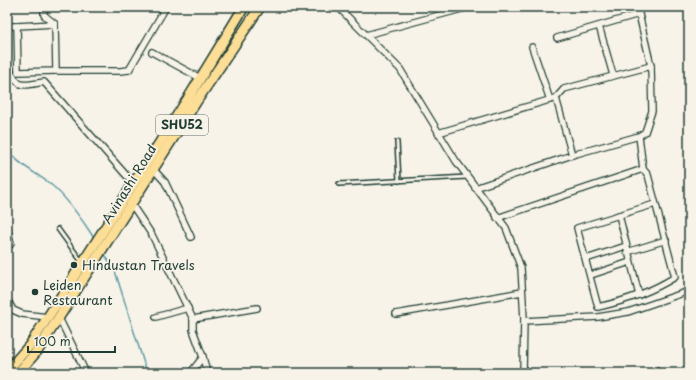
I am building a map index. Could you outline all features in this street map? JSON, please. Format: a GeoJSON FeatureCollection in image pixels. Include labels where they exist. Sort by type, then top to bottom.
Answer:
{"type":"FeatureCollection","features":[{"type":"Feature","properties":{"kind":"main road","name":"Avinashi Road"},"geometry":{"type":"LineString","coordinates":[[40,339],[48,317],[91,247],[244,7]]}},
{"type":"Feature","properties":{"kind":"main road","name":"Avinashi Road"},"geometry":{"type":"LineString","coordinates":[[7,371],[18,368],[40,339],[59,318],[260,7]]}},
{"type":"Feature","properties":{"kind":"street"},"geometry":{"type":"LineString","coordinates":[[44,7],[44,16],[54,24],[56,71]]}},
{"type":"Feature","properties":{"kind":"street"},"geometry":{"type":"LineString","coordinates":[[17,26],[18,72],[129,70],[166,7]]}},
{"type":"Feature","properties":{"kind":"street"},"geometry":{"type":"LineString","coordinates":[[338,7],[400,69],[438,133],[467,177],[506,228],[521,268],[524,321],[523,373]]}},
{"type":"Feature","properties":{"kind":"street"},"geometry":{"type":"LineString","coordinates":[[366,36],[452,9],[469,7]]}},
{"type":"Feature","properties":{"kind":"street"},"geometry":{"type":"LineString","coordinates":[[475,188],[572,155],[639,136],[645,132],[652,111],[651,66],[639,14],[557,38]]}},
{"type":"Feature","properties":{"kind":"street"},"geometry":{"type":"LineString","coordinates":[[7,21],[8,26],[54,24]]}},
{"type":"Feature","properties":{"kind":"street"},"geometry":{"type":"LineString","coordinates":[[599,26],[613,75]]}},
{"type":"Feature","properties":{"kind":"street"},"geometry":{"type":"LineString","coordinates":[[532,47],[553,99],[572,155]]}},
{"type":"Feature","properties":{"kind":"street"},"geometry":{"type":"LineString","coordinates":[[152,52],[200,78]]}},
{"type":"Feature","properties":{"kind":"street"},"geometry":{"type":"LineString","coordinates":[[438,133],[553,99],[564,89],[651,66]]}},
{"type":"Feature","properties":{"kind":"street"},"geometry":{"type":"LineString","coordinates":[[7,67],[16,82],[23,86],[44,82],[133,182]]}},
{"type":"Feature","properties":{"kind":"street"},"geometry":{"type":"LineString","coordinates":[[639,136],[643,169],[648,175],[675,277],[660,286],[639,295],[598,307],[591,275],[577,228],[655,204]]}},
{"type":"Feature","properties":{"kind":"street"},"geometry":{"type":"LineString","coordinates":[[498,218],[643,169]]}},
{"type":"Feature","properties":{"kind":"street"},"geometry":{"type":"LineString","coordinates":[[154,170],[165,182],[191,237]]}},
{"type":"Feature","properties":{"kind":"street"},"geometry":{"type":"LineString","coordinates":[[132,205],[152,235],[188,308],[193,320],[193,330],[207,373]]}},
{"type":"Feature","properties":{"kind":"street"},"geometry":{"type":"LineString","coordinates":[[619,215],[626,249],[639,295]]}},
{"type":"Feature","properties":{"kind":"street"},"geometry":{"type":"LineString","coordinates":[[7,227],[11,244],[7,246]]}},
{"type":"Feature","properties":{"kind":"street"},"geometry":{"type":"LineString","coordinates":[[586,259],[666,240]]}},
{"type":"Feature","properties":{"kind":"street"},"geometry":{"type":"LineString","coordinates":[[591,275],[630,262]]}},
{"type":"Feature","properties":{"kind":"street"},"geometry":{"type":"LineString","coordinates":[[524,321],[598,317],[628,312],[689,291]]}},
{"type":"Feature","properties":{"kind":"street"},"geometry":{"type":"LineString","coordinates":[[396,314],[522,292]]}},
{"type":"Feature","properties":{"kind":"street"},"geometry":{"type":"LineString","coordinates":[[7,299],[13,310],[22,314],[48,317]]}},
{"type":"Feature","properties":{"kind":"street"},"geometry":{"type":"LineString","coordinates":[[156,317],[188,308]]}},
{"type":"Feature","properties":{"kind":"street"},"geometry":{"type":"LineString","coordinates":[[193,320],[257,308]]}},
{"type":"Feature","properties":{"kind":"street"},"geometry":{"type":"LineString","coordinates":[[59,318],[86,373]]}},
{"type":"Feature","properties":{"kind":"street"},"geometry":{"type":"LineString","coordinates":[[192,371],[203,357]]}},
{"type":"Feature","properties":{"kind":"lane"},"geometry":{"type":"LineString","coordinates":[[397,142],[399,181]]}},
{"type":"Feature","properties":{"kind":"lane"},"geometry":{"type":"LineString","coordinates":[[339,184],[467,177]]}},
{"type":"Feature","properties":{"kind":"lane"},"geometry":{"type":"LineString","coordinates":[[58,229],[82,262]]}},
{"type":"Feature","properties":{"kind":"waterway"},"geometry":{"type":"LineString","coordinates":[[7,150],[21,164],[49,183],[61,194],[79,216],[94,238]]}},
{"type":"Feature","properties":{"kind":"waterway"},"geometry":{"type":"LineString","coordinates":[[104,253],[115,271],[147,373]]}},
{"type":"Feature","properties":{"kind":"place","name":"Hindustan Travels"},"geometry":{"type":"Point","coordinates":[74,265]}},
{"type":"Feature","properties":{"kind":"place","name":"Leiden Restaurant"},"geometry":{"type":"Point","coordinates":[35,292]}}]}
